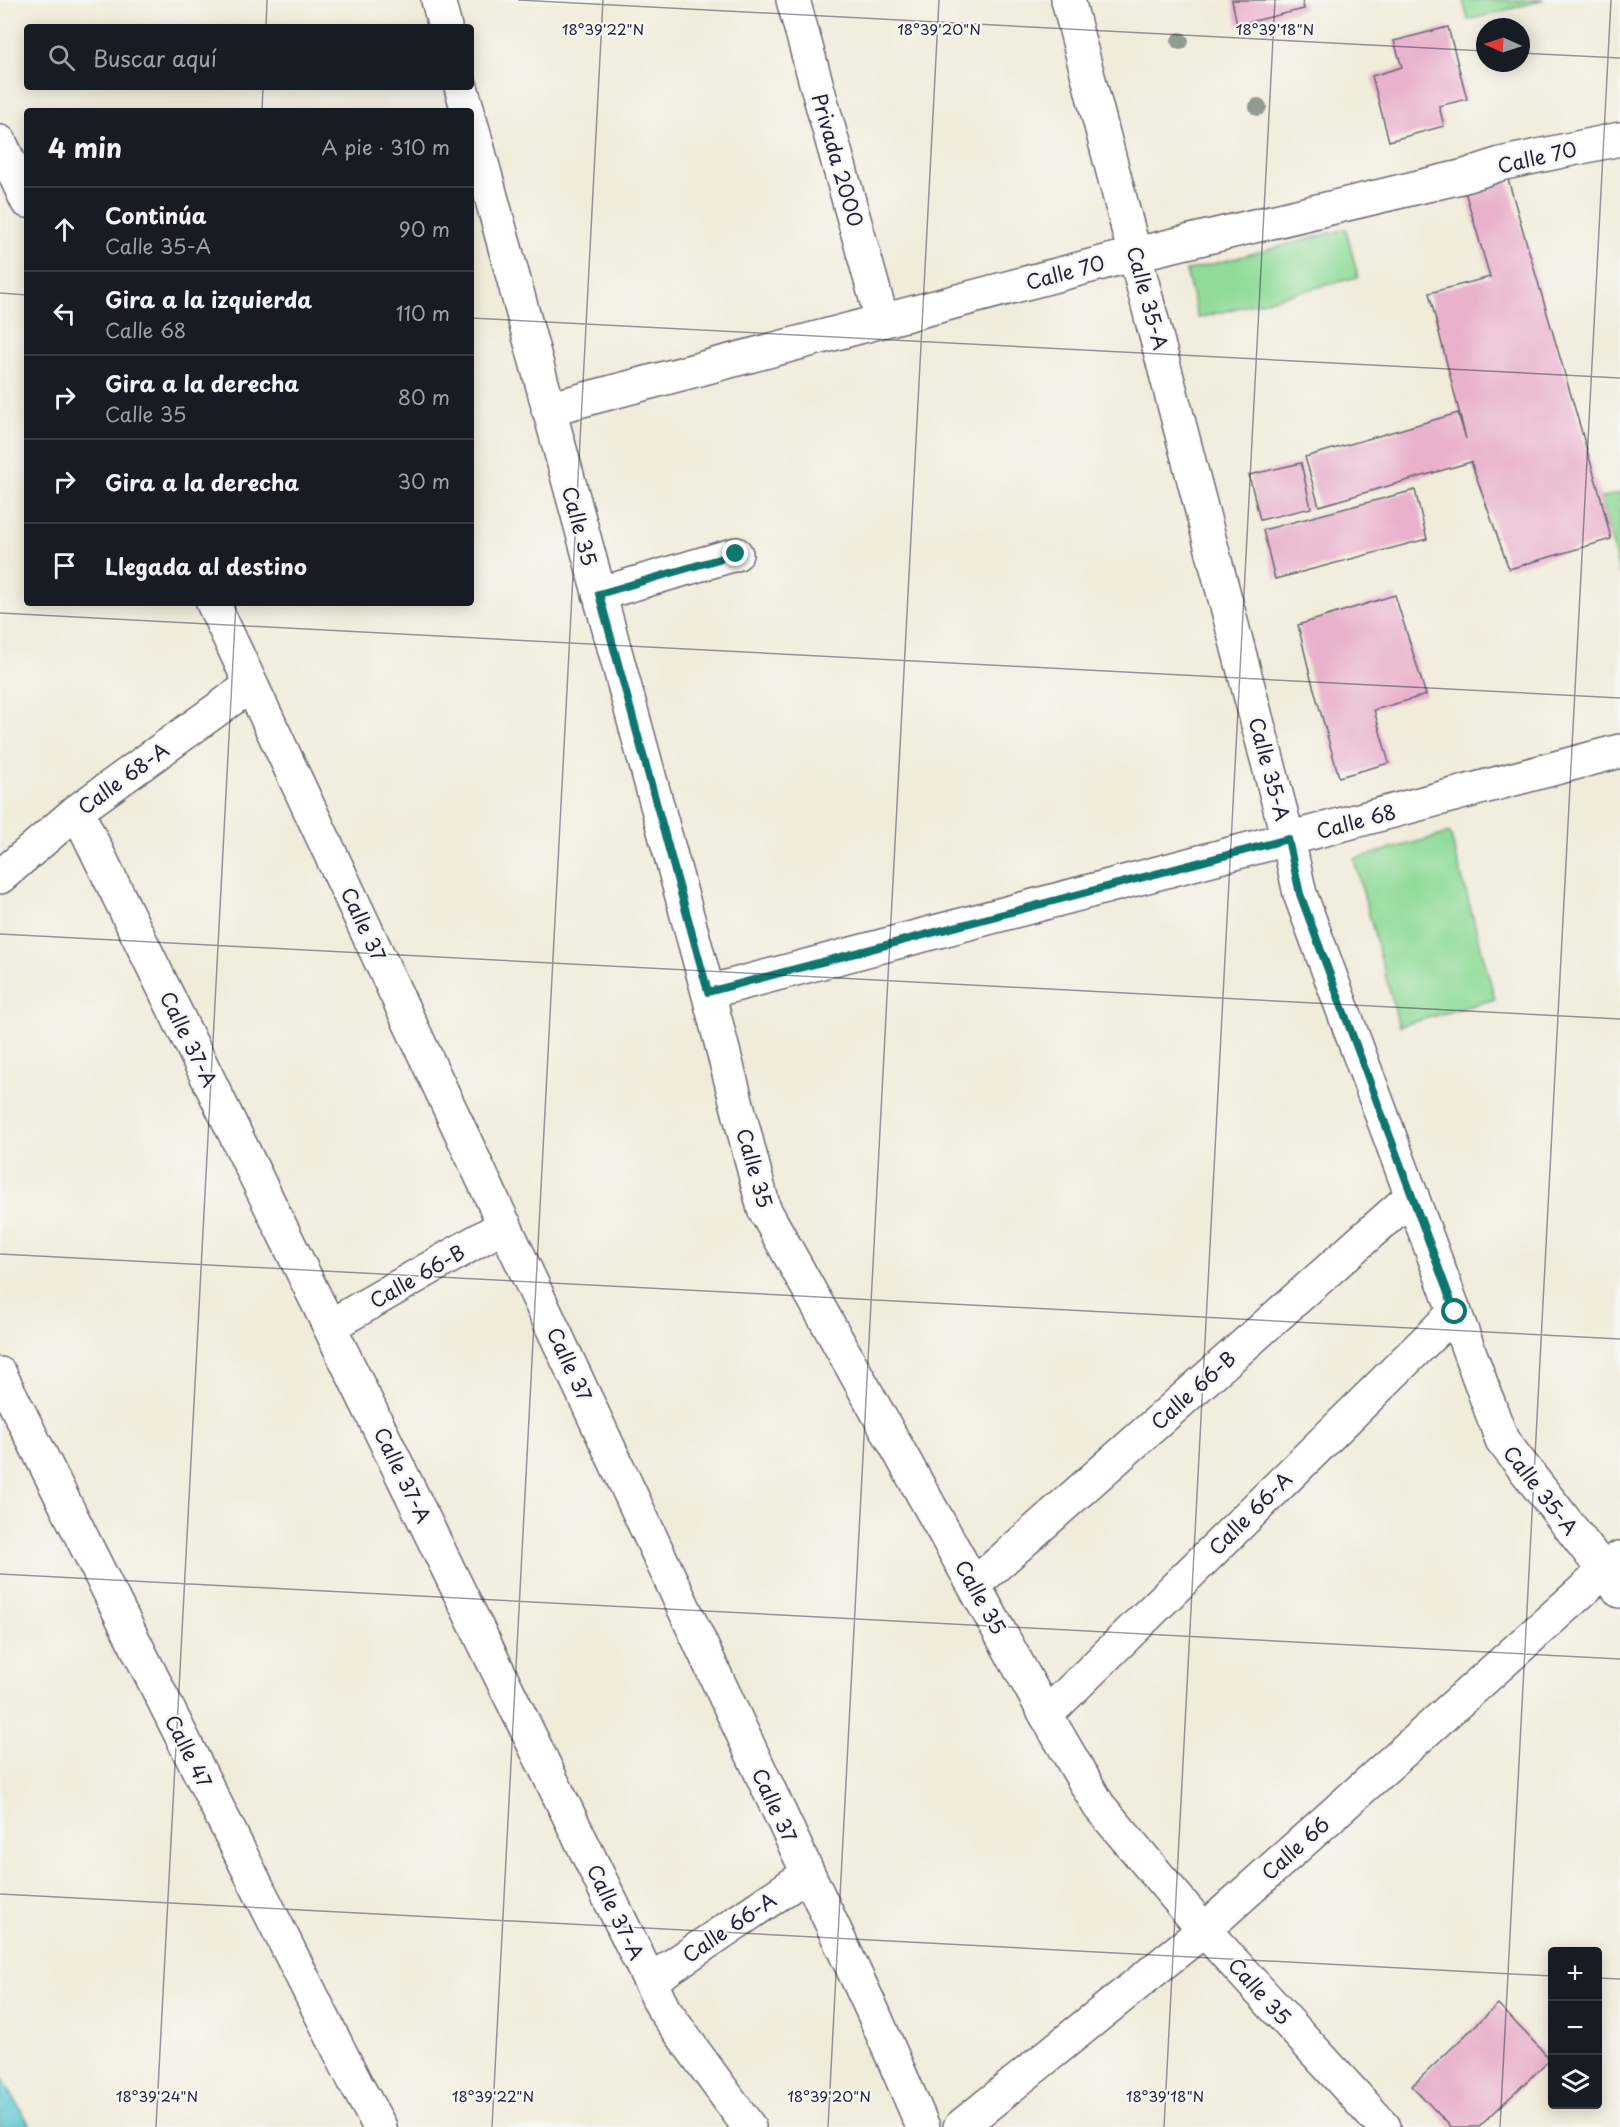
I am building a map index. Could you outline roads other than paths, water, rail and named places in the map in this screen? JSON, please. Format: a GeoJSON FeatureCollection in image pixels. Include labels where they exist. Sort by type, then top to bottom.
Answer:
{"type":"FeatureCollection","features":[{"type":"Feature","properties":{"kind":"street"},"geometry":{"type":"LineString","coordinates":[[438,0],[444,24]]}},
{"type":"Feature","properties":{"kind":"street","name":"Privada 2000"},"geometry":{"type":"LineString","coordinates":[[793,0],[882,320]]}},
{"type":"Feature","properties":{"kind":"street","name":"Calle 35-A"},"geometry":{"type":"LineString","coordinates":[[1068,0],[1288,839],[1300,894],[1502,1440],[1615,1574]]}},
{"type":"Feature","properties":{"kind":"street"},"geometry":{"type":"LineString","coordinates":[[462,90],[467,108]]}},
{"type":"Feature","properties":{"kind":"street","name":"Calle 35"},"geometry":{"type":"LineString","coordinates":[[474,134],[708,992],[764,1209],[1099,1806],[1204,1930],[1384,2127]]}},
{"type":"Feature","properties":{"kind":"street","name":"Calle 70"},"geometry":{"type":"LineString","coordinates":[[548,409],[1136,254],[1465,176],[1500,164],[1620,139]]}},
{"type":"Feature","properties":{"kind":"street"},"geometry":{"type":"LineString","coordinates":[[0,142],[24,194]]}},
{"type":"Feature","properties":{"kind":"street"},"geometry":{"type":"LineString","coordinates":[[599,594],[736,554]]}},
{"type":"Feature","properties":{"kind":"street","name":"Calle 37"},"geometry":{"type":"LineString","coordinates":[[214,606],[873,2012],[923,2127]]}},
{"type":"Feature","properties":{"kind":"street","name":"Calle 68-A"},"geometry":{"type":"LineString","coordinates":[[0,877],[77,811],[251,685]]}},
{"type":"Feature","properties":{"kind":"street","name":"Calle 68"},"geometry":{"type":"LineString","coordinates":[[708,992],[1620,751]]}},
{"type":"Feature","properties":{"kind":"street","name":"Calle 37-A"},"geometry":{"type":"LineString","coordinates":[[77,811],[664,2010],[749,2127]]}},
{"type":"Feature","properties":{"kind":"street","name":"Calle 66-B"},"geometry":{"type":"LineString","coordinates":[[975,1584],[1412,1196]]}},
{"type":"Feature","properties":{"kind":"street","name":"Calle 66-B"},"geometry":{"type":"LineString","coordinates":[[330,1326],[505,1225]]}},
{"type":"Feature","properties":{"kind":"street","name":"Calle 66-A"},"geometry":{"type":"LineString","coordinates":[[1046,1715],[1455,1312]]}},
{"type":"Feature","properties":{"kind":"street","name":"Calle 47"},"geometry":{"type":"LineString","coordinates":[[0,1374],[380,2127]]}},
{"type":"Feature","properties":{"kind":"street","name":"Calle 66"},"geometry":{"type":"LineString","coordinates":[[960,2127],[1204,1930],[1615,1574]]}},
{"type":"Feature","properties":{"kind":"street","name":"Calle 66-A"},"geometry":{"type":"LineString","coordinates":[[650,1981],[808,1874]]}},
{"type":"Feature","properties":{"kind":"water"},"geometry":{"type":"Polygon","coordinates":[[[0,2074],[31,2127],[0,2127],[0,2074]]]}}]}
